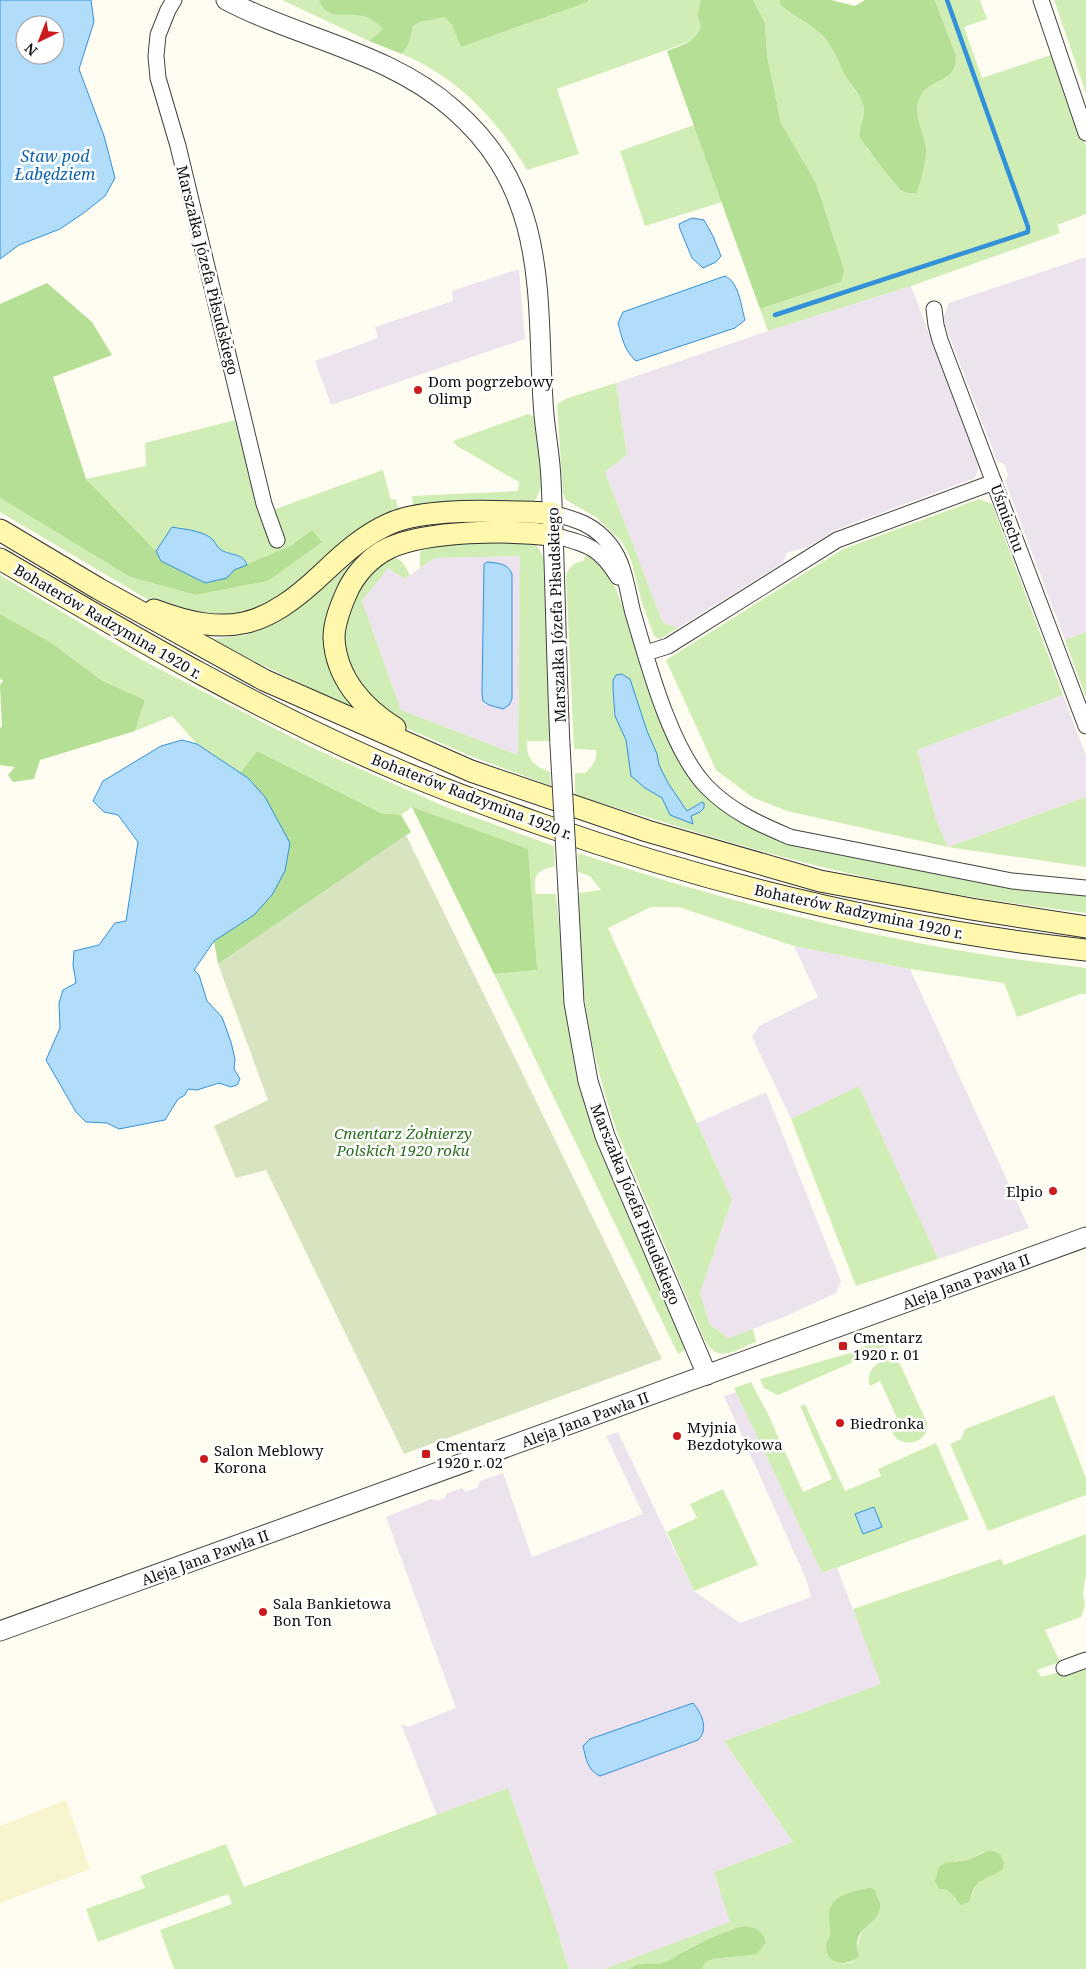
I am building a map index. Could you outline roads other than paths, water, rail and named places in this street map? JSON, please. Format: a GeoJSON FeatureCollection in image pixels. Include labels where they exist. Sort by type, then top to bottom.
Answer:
{"type":"FeatureCollection","features":[{"type":"Feature","properties":{"kind":"main road"},"geometry":{"type":"LineString","coordinates":[[99,589],[166,614],[198,622],[216,626],[240,624],[277,612],[341,556],[364,538],[390,523],[422,515],[462,512],[552,513]]}},
{"type":"Feature","properties":{"kind":"main road","name":"Bohaterów Radzymina 1920 r."},"geometry":{"type":"LineString","coordinates":[[0,530],[99,589],[264,680],[471,771],[647,831],[820,881],[971,909],[1086,927]]}},
{"type":"Feature","properties":{"kind":"main road"},"geometry":{"type":"LineString","coordinates":[[471,771],[420,744],[390,725],[356,697],[338,660],[334,637],[338,613],[349,587],[357,575],[370,560],[395,546],[427,536],[529,532],[553,536]]}},
{"type":"Feature","properties":{"kind":"main road","name":"Bohaterów Radzymina 1920 r."},"geometry":{"type":"LineString","coordinates":[[0,559],[179,663],[265,708],[398,770],[488,805],[643,858],[773,895],[884,919],[981,936],[1086,950]]}},
{"type":"Feature","properties":{"kind":"street","name":"Marszałka Józefa Piłsudskiego"},"geometry":{"type":"LineString","coordinates":[[174,0],[158,34],[156,56],[158,78],[178,146],[264,504],[277,540]]}},
{"type":"Feature","properties":{"kind":"street","name":"Marszałka Józefa Piłsudskiego"},"geometry":{"type":"LineString","coordinates":[[226,0],[352,50],[417,82],[452,107],[482,135],[500,161],[514,189],[524,216],[535,261],[543,403],[551,476],[556,666],[574,1003],[588,1081],[605,1136],[706,1375]]}},
{"type":"Feature","properties":{"kind":"street"},"geometry":{"type":"LineString","coordinates":[[1041,0],[1086,133]]}},
{"type":"Feature","properties":{"kind":"street","name":"Uśmiechu"},"geometry":{"type":"LineString","coordinates":[[934,309],[940,340],[1086,726]]}},
{"type":"Feature","properties":{"kind":"street"},"geometry":{"type":"LineString","coordinates":[[646,653],[668,646],[836,540],[994,482]]}},
{"type":"Feature","properties":{"kind":"street"},"geometry":{"type":"LineString","coordinates":[[552,513],[582,521],[603,537],[620,561],[627,593],[669,721],[697,773],[715,795],[757,824],[790,837],[1012,881],[1086,888]]}},
{"type":"Feature","properties":{"kind":"street"},"geometry":{"type":"LineString","coordinates":[[553,536],[580,543],[603,554],[627,593]]}},
{"type":"Feature","properties":{"kind":"street","name":"Aleja Jana Pawła II"},"geometry":{"type":"LineString","coordinates":[[0,1631],[1086,1237]]}},
{"type":"Feature","properties":{"kind":"street"},"geometry":{"type":"LineString","coordinates":[[1064,1668],[1086,1660]]}},
{"type":"Feature","properties":{"kind":"water","name":"Staw pod Łabędziem"},"geometry":{"type":"Polygon","coordinates":[[[0,0],[91,0],[94,22],[79,69],[104,136],[115,178],[105,196],[85,212],[60,229],[19,245],[0,259],[0,0]]]}},
{"type":"Feature","properties":{"kind":"water"},"geometry":{"type":"Polygon","coordinates":[[[692,218],[704,220],[721,256],[716,262],[703,268],[692,258],[680,229],[679,224],[692,218]]]}},
{"type":"Feature","properties":{"kind":"water"},"geometry":{"type":"Polygon","coordinates":[[[725,276],[730,279],[736,289],[745,320],[735,328],[636,361],[632,357],[624,344],[618,323],[623,312],[725,276]]]}},
{"type":"Feature","properties":{"kind":"water"},"geometry":{"type":"Polygon","coordinates":[[[172,527],[192,530],[206,535],[223,551],[239,556],[247,565],[234,570],[227,578],[205,583],[161,561],[156,551],[172,527]]]}},
{"type":"Feature","properties":{"kind":"water"},"geometry":{"type":"Polygon","coordinates":[[[487,562],[505,566],[512,574],[512,699],[509,705],[503,709],[483,701],[482,693],[484,564],[487,562]]]}},
{"type":"Feature","properties":{"kind":"water"},"geometry":{"type":"Polygon","coordinates":[[[622,674],[630,679],[647,731],[657,754],[659,765],[668,783],[687,811],[702,802],[704,803],[704,808],[700,812],[691,816],[693,824],[670,815],[662,798],[645,788],[631,776],[626,740],[615,716],[613,680],[616,675],[622,674]]]}},
{"type":"Feature","properties":{"kind":"water"},"geometry":{"type":"Polygon","coordinates":[[[182,740],[197,744],[248,778],[265,797],[290,843],[285,871],[272,895],[254,915],[214,941],[194,970],[199,975],[207,1001],[222,1017],[235,1059],[234,1069],[240,1079],[237,1085],[231,1087],[219,1083],[197,1090],[188,1089],[185,1095],[178,1099],[165,1120],[119,1129],[107,1123],[86,1122],[76,1112],[46,1060],[60,1028],[59,1003],[63,990],[76,983],[73,965],[74,951],[99,945],[115,923],[126,921],[138,842],[118,815],[104,812],[93,801],[103,781],[161,746],[182,740]]]}},
{"type":"Feature","properties":{"kind":"water"},"geometry":{"type":"Polygon","coordinates":[[[874,1507],[882,1527],[863,1534],[855,1514],[874,1507]]]}},
{"type":"Feature","properties":{"kind":"water"},"geometry":{"type":"Polygon","coordinates":[[[693,1703],[699,1712],[704,1726],[698,1740],[600,1776],[590,1767],[583,1746],[590,1739],[693,1703]]]}},
{"type":"Feature","properties":{"kind":"waterway"},"geometry":{"type":"LineString","coordinates":[[775,315],[1028,232],[1028,227],[947,0]]}},
{"type":"Feature","properties":{"kind":"place","name":"Dom pogrzebowy Olimp"},"geometry":{"type":"Point","coordinates":[418,390]}},
{"type":"Feature","properties":{"kind":"place","name":"Elpio"},"geometry":{"type":"Point","coordinates":[1053,1191]}},
{"type":"Feature","properties":{"kind":"place","name":"Cmentarz 1920 r. 01"},"geometry":{"type":"Point","coordinates":[843,1346]}},
{"type":"Feature","properties":{"kind":"place","name":"Biedronka"},"geometry":{"type":"Point","coordinates":[840,1423]}},
{"type":"Feature","properties":{"kind":"place","name":"Myjnia Bezdotykowa"},"geometry":{"type":"Point","coordinates":[677,1436]}},
{"type":"Feature","properties":{"kind":"place","name":"Cmentarz 1920 r. 02"},"geometry":{"type":"Point","coordinates":[426,1454]}},
{"type":"Feature","properties":{"kind":"place","name":"Salon Meblowy Korona"},"geometry":{"type":"Point","coordinates":[204,1459]}},
{"type":"Feature","properties":{"kind":"place","name":"Sala Bankietowa Bon Ton"},"geometry":{"type":"Point","coordinates":[263,1612]}},
{"type":"Feature","properties":{"kind":"park label","name":"Cmentarz Żołnierzy Polskich 1920 roku"},"geometry":{"type":"Point","coordinates":[403,1142]}}]}
